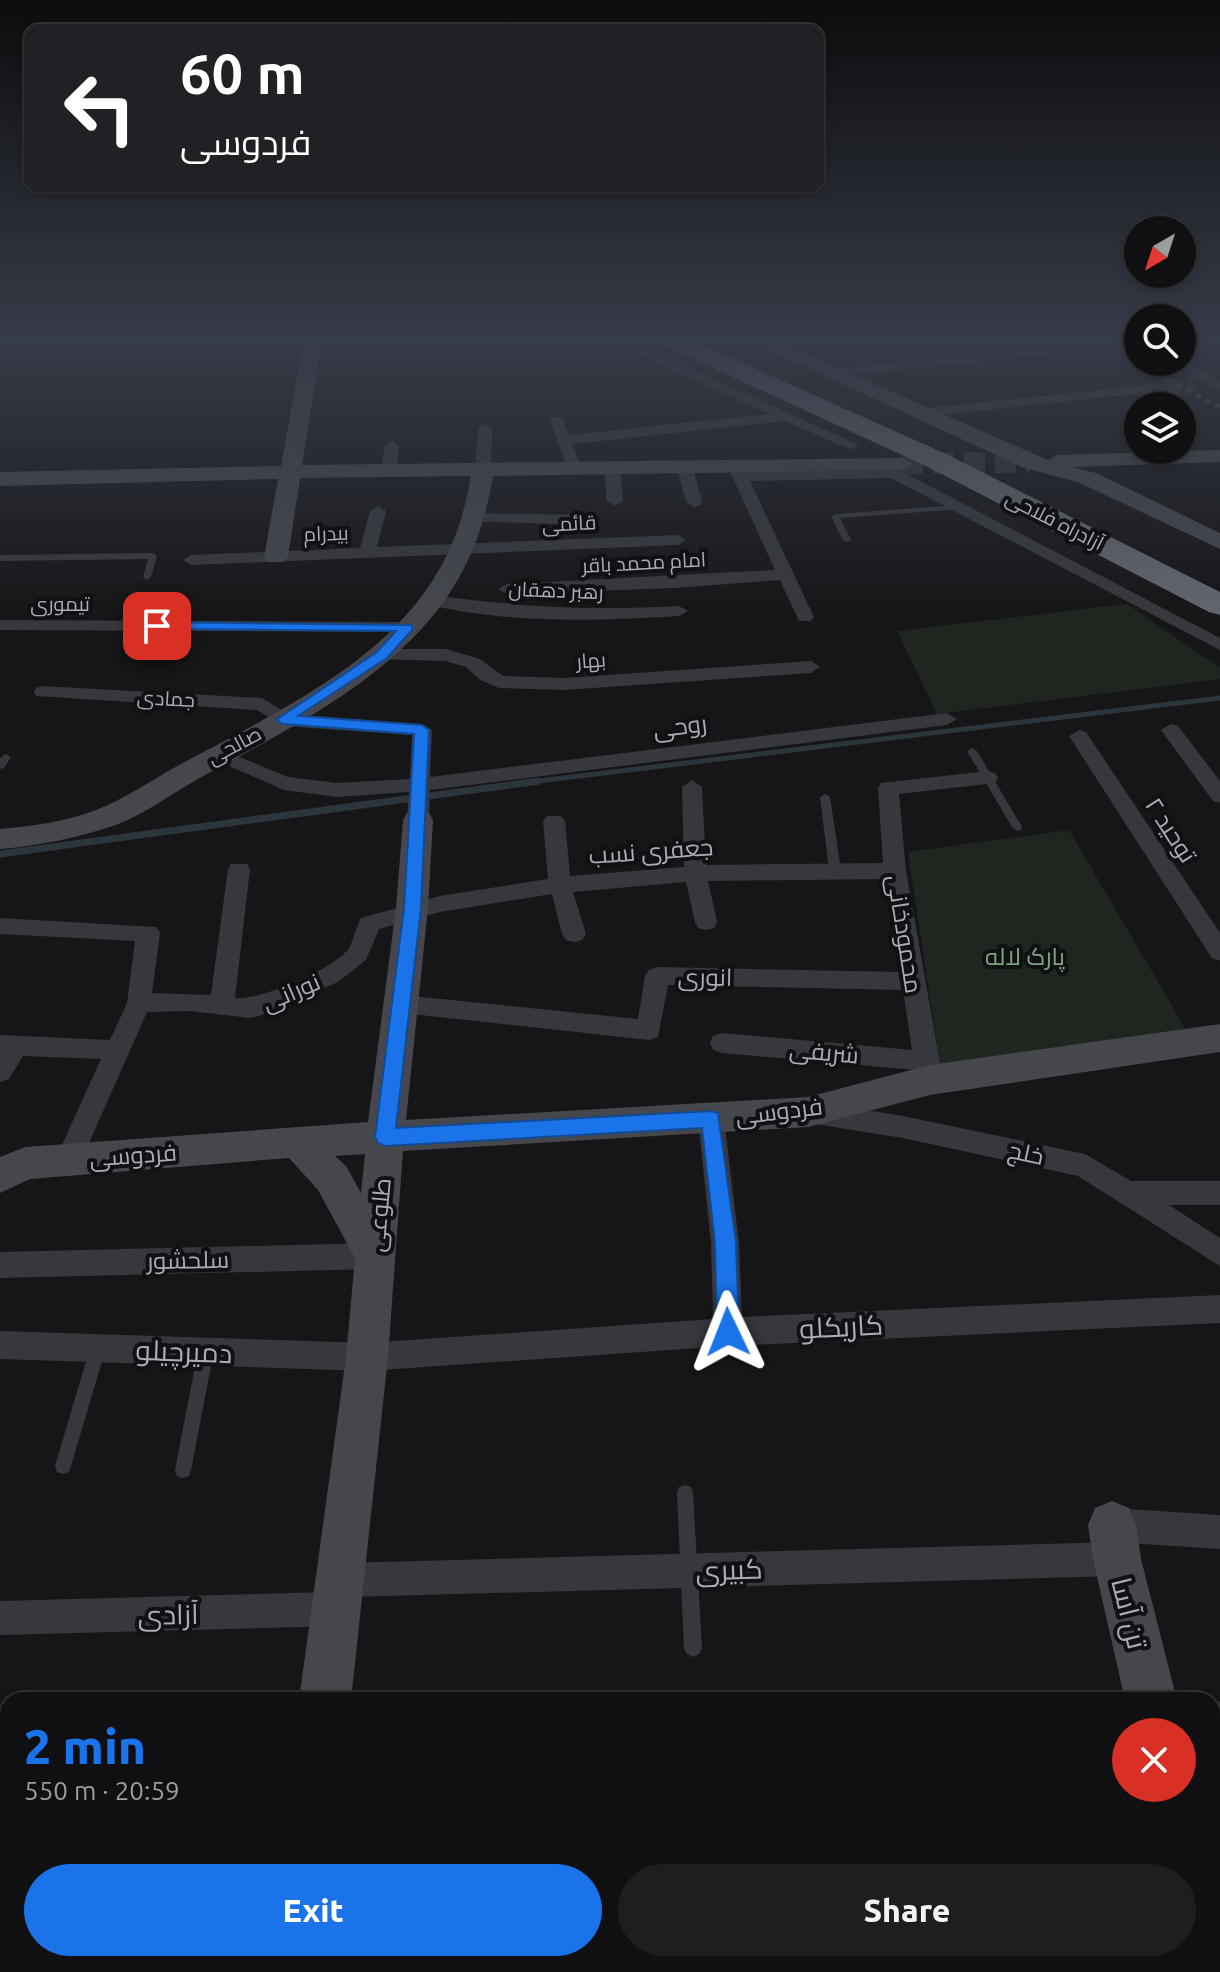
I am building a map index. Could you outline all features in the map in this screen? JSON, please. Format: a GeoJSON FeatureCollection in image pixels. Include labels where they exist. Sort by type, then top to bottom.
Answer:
{"type":"FeatureCollection","features":[{"type":"Feature","properties":{"kind":"highway","name":"آزادراه فلاحی"},"geometry":{"type":"LineString","coordinates":[[875,431],[1220,605]]}},
{"type":"Feature","properties":{"kind":"highway","name":"آزادراه فلاحی"},"geometry":{"type":"LineString","coordinates":[[916,431],[1063,498],[1220,577]]}},
{"type":"Feature","properties":{"kind":"street"},"geometry":{"type":"LineString","coordinates":[[276,557],[296,431]]}},
{"type":"Feature","properties":{"kind":"street"},"geometry":{"type":"LineString","coordinates":[[483,470],[485,431]]}},
{"type":"Feature","properties":{"kind":"street"},"geometry":{"type":"LineString","coordinates":[[561,431],[574,470]]}},
{"type":"Feature","properties":{"kind":"street"},"geometry":{"type":"LineString","coordinates":[[564,440],[648,431]]}},
{"type":"Feature","properties":{"kind":"street"},"geometry":{"type":"LineString","coordinates":[[822,431],[852,445]]}},
{"type":"Feature","properties":{"kind":"street"},"geometry":{"type":"LineString","coordinates":[[960,431],[1030,462],[1088,478],[1220,542]]}},
{"type":"Feature","properties":{"kind":"street"},"geometry":{"type":"LineString","coordinates":[[389,470],[392,445]]}},
{"type":"Feature","properties":{"kind":"street"},"geometry":{"type":"LineString","coordinates":[[1030,462],[1220,456]]}},
{"type":"Feature","properties":{"kind":"street"},"geometry":{"type":"LineString","coordinates":[[738,473],[902,464]]}},
{"type":"Feature","properties":{"kind":"street"},"geometry":{"type":"LineString","coordinates":[[612,469],[615,501]]}},
{"type":"Feature","properties":{"kind":"street"},"geometry":{"type":"LineString","coordinates":[[0,479],[389,470],[685,469],[738,473],[894,473],[1220,645]]}},
{"type":"Feature","properties":{"kind":"street"},"geometry":{"type":"LineString","coordinates":[[685,469],[694,502]]}},
{"type":"Feature","properties":{"kind":"street","name":"صالحی"},"geometry":{"type":"LineString","coordinates":[[0,839],[35,836],[105,818],[283,720],[382,655],[432,600],[463,551],[475,518],[483,470]]}},
{"type":"Feature","properties":{"kind":"street"},"geometry":{"type":"LineString","coordinates":[[738,473],[805,617]]}},
{"type":"Feature","properties":{"kind":"street"},"geometry":{"type":"LineString","coordinates":[[367,554],[378,511]]}},
{"type":"Feature","properties":{"kind":"street"},"geometry":{"type":"LineString","coordinates":[[475,518],[585,520]]}},
{"type":"Feature","properties":{"kind":"street","name":"قائمی"},"geometry":{"type":"LineString","coordinates":[[463,551],[678,540]]}},
{"type":"Feature","properties":{"kind":"street","name":"بیدرام"},"geometry":{"type":"LineString","coordinates":[[191,560],[463,551]]}},
{"type":"Feature","properties":{"kind":"street","name":"امام محمد باقر"},"geometry":{"type":"LineString","coordinates":[[507,589],[675,583],[783,575]]}},
{"type":"Feature","properties":{"kind":"street","name":"رهبر دهقان"},"geometry":{"type":"LineString","coordinates":[[432,600],[516,612],[610,615],[679,611]]}},
{"type":"Feature","properties":{"kind":"street","name":"تیموری"},"geometry":{"type":"LineString","coordinates":[[0,625],[407,627]]}},
{"type":"Feature","properties":{"kind":"street","name":"بهار"},"geometry":{"type":"LineString","coordinates":[[382,655],[446,655],[473,663],[499,682],[564,684],[811,667]]}},
{"type":"Feature","properties":{"kind":"street","name":"جمادی"},"geometry":{"type":"LineString","coordinates":[[43,692],[262,704],[283,720]]}},
{"type":"Feature","properties":{"kind":"street","name":"روحی"},"geometry":{"type":"LineString","coordinates":[[218,754],[284,783],[337,790],[418,785],[947,719]]}},
{"type":"Feature","properties":{"kind":"street","name":"طلوعی"},"geometry":{"type":"LineString","coordinates":[[283,720],[422,730],[412,908],[385,1137],[367,1357],[326,1692]]}},
{"type":"Feature","properties":{"kind":"street"},"geometry":{"type":"LineString","coordinates":[[1171,730],[1220,796]]}},
{"type":"Feature","properties":{"kind":"street","name":"توحید ۲"},"geometry":{"type":"LineString","coordinates":[[1079,736],[1220,952]]}},
{"type":"Feature","properties":{"kind":"street","name":"محمودخانی"},"geometry":{"type":"LineString","coordinates":[[928,1070],[895,871],[888,788],[988,778]]}},
{"type":"Feature","properties":{"kind":"street"},"geometry":{"type":"LineString","coordinates":[[692,787],[695,872],[706,922]]}},
{"type":"Feature","properties":{"kind":"street"},"geometry":{"type":"LineString","coordinates":[[554,821],[560,884],[574,934]]}},
{"type":"Feature","properties":{"kind":"street"},"geometry":{"type":"LineString","coordinates":[[222,1006],[239,869]]}},
{"type":"Feature","properties":{"kind":"street","name":"جعفری نسب"},"geometry":{"type":"LineString","coordinates":[[412,908],[560,884],[695,872],[895,871]]}},
{"type":"Feature","properties":{"kind":"street","name":"نورانی"},"geometry":{"type":"LineString","coordinates":[[139,1003],[190,1002],[250,1009],[330,976],[358,954],[369,924],[412,908]]}},
{"type":"Feature","properties":{"kind":"street"},"geometry":{"type":"LineString","coordinates":[[0,926],[148,933],[139,1003],[115,1050],[68,1160]]}},
{"type":"Feature","properties":{"kind":"street","name":"انوری"},"geometry":{"type":"LineString","coordinates":[[402,1004],[649,1030],[657,976],[912,981]]}},
{"type":"Feature","properties":{"kind":"street","name":"فردوسی"},"geometry":{"type":"LineString","coordinates":[[0,1176],[25,1163],[297,1142],[808,1112],[928,1070],[1220,1038]]}},
{"type":"Feature","properties":{"kind":"street","name":"شریفی"},"geometry":{"type":"LineString","coordinates":[[722,1043],[928,1070]]}},
{"type":"Feature","properties":{"kind":"street"},"geometry":{"type":"LineString","coordinates":[[0,1072],[8,1046],[115,1050]]}},
{"type":"Feature","properties":{"kind":"street","name":"خلج"},"geometry":{"type":"LineString","coordinates":[[808,1112],[903,1127],[1085,1166],[1220,1253]]}},
{"type":"Feature","properties":{"kind":"street"},"geometry":{"type":"LineString","coordinates":[[711,1119],[725,1243],[728,1332]]}},
{"type":"Feature","properties":{"kind":"street"},"geometry":{"type":"LineString","coordinates":[[297,1142],[332,1178],[375,1256]]}},
{"type":"Feature","properties":{"kind":"street"},"geometry":{"type":"LineString","coordinates":[[1127,1193],[1220,1193]]}},
{"type":"Feature","properties":{"kind":"street","name":"سلحشور"},"geometry":{"type":"LineString","coordinates":[[0,1265],[375,1256]]}},
{"type":"Feature","properties":{"kind":"street","name":"کاریکلو"},"geometry":{"type":"LineString","coordinates":[[367,1357],[728,1332],[1220,1309]]}},
{"type":"Feature","properties":{"kind":"street","name":"دمیرچیلو"},"geometry":{"type":"LineString","coordinates":[[0,1345],[367,1357]]}},
{"type":"Feature","properties":{"kind":"street","name":"کبیری"},"geometry":{"type":"LineString","coordinates":[[339,1595],[1115,1542],[1220,1532]]}},
{"type":"Feature","properties":{"kind":"street","name":"تن آسا"},"geometry":{"type":"LineString","coordinates":[[1115,1542],[1149,1692]]}},
{"type":"Feature","properties":{"kind":"street","name":"آزادی"},"geometry":{"type":"LineString","coordinates":[[0,1618],[339,1595]]}},
{"type":"Feature","properties":{"kind":"lane"},"geometry":{"type":"LineString","coordinates":[[847,540],[835,516],[959,507]]}},
{"type":"Feature","properties":{"kind":"lane"},"geometry":{"type":"LineString","coordinates":[[0,558],[153,556],[147,577]]}},
{"type":"Feature","properties":{"kind":"lane"},"geometry":{"type":"LineString","coordinates":[[972,751],[1017,827]]}},
{"type":"Feature","properties":{"kind":"lane"},"geometry":{"type":"LineString","coordinates":[[825,797],[835,870]]}},
{"type":"Feature","properties":{"kind":"lane"},"geometry":{"type":"LineString","coordinates":[[63,1466],[98,1348]]}},
{"type":"Feature","properties":{"kind":"lane"},"geometry":{"type":"LineString","coordinates":[[183,1470],[206,1351]]}},
{"type":"Feature","properties":{"kind":"lane"},"geometry":{"type":"LineString","coordinates":[[685,1493],[693,1648]]}},
{"type":"Feature","properties":{"kind":"green space"},"geometry":{"type":"Polygon","coordinates":[[[1127,604],[1220,668],[1220,679],[937,714],[897,631],[1127,604]]]}},
{"type":"Feature","properties":{"kind":"green space","name":"پارک لاله"},"geometry":{"type":"Polygon","coordinates":[[[1069,830],[1188,1033],[941,1071],[908,852],[1069,830]]]}},
{"type":"Feature","properties":{"kind":"waterway"},"geometry":{"type":"LineString","coordinates":[[522,783],[1220,698]]}},
{"type":"Feature","properties":{"kind":"waterway"},"geometry":{"type":"LineString","coordinates":[[0,854],[539,781]]}},
{"type":"Feature","properties":{"kind":"tunnel"},"geometry":{"type":"LineString","coordinates":[[902,464],[1030,462]]}},
{"type":"Feature","properties":{"kind":"route"},"geometry":{"type":"LineString","coordinates":[[157,626],[407,627],[382,655],[283,720],[422,730],[412,908],[385,1137],[711,1119],[725,1243],[728,1332]]}}]}
